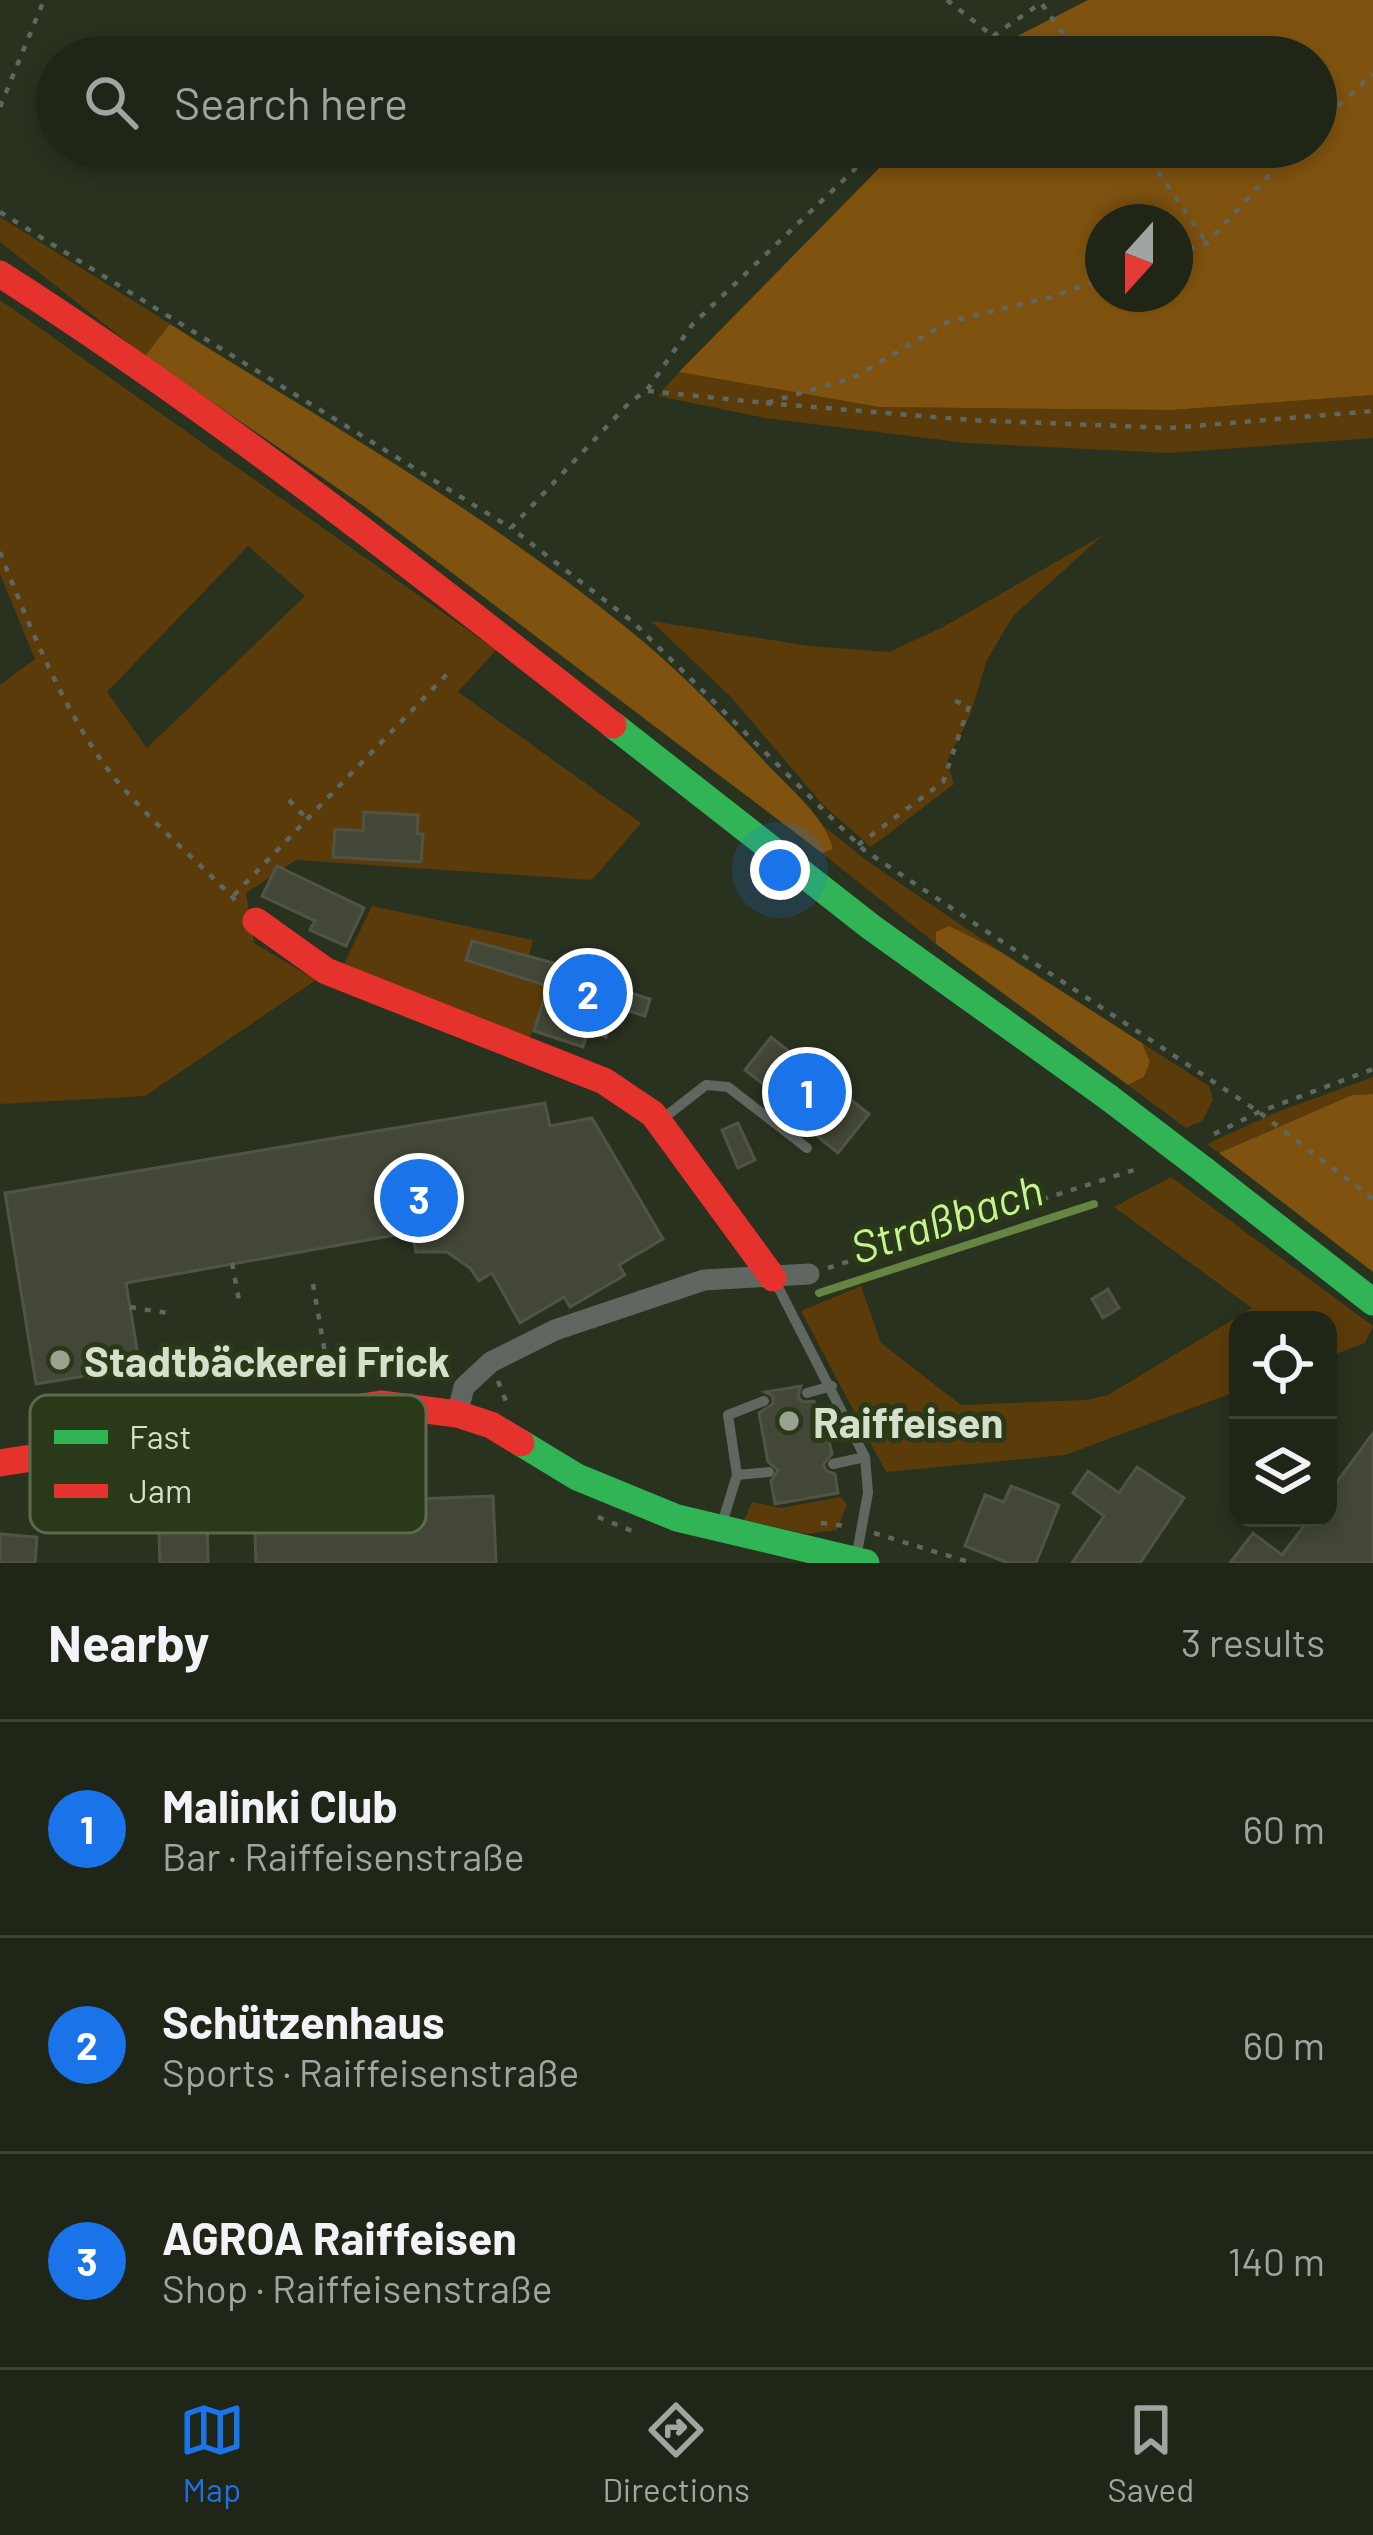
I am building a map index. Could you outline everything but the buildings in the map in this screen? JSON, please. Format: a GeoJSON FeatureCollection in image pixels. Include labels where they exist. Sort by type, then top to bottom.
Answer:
{"type":"FeatureCollection","features":[{"type":"Feature","properties":{"kind":"main road"},"geometry":{"type":"LineString","coordinates":[[0,274],[72,320],[360,526],[871,927],[1108,1097],[1373,1302]]}},
{"type":"Feature","properties":{"kind":"main road"},"geometry":{"type":"LineString","coordinates":[[256,921],[326,971],[604,1081],[659,1122],[773,1279]]}},
{"type":"Feature","properties":{"kind":"main road"},"geometry":{"type":"LineString","coordinates":[[426,1410],[490,1425],[578,1477],[632,1502],[861,1562]]}},
{"type":"Feature","properties":{"kind":"main road"},"geometry":{"type":"LineString","coordinates":[[0,1463],[30,1459]]}},
{"type":"Feature","properties":{"kind":"street"},"geometry":{"type":"LineString","coordinates":[[457,1414],[464,1387],[491,1362],[555,1330],[704,1280],[809,1274]]}},
{"type":"Feature","properties":{"kind":"lane"},"geometry":{"type":"LineString","coordinates":[[659,1122],[706,1085],[728,1087],[807,1148]]}},
{"type":"Feature","properties":{"kind":"lane"},"geometry":{"type":"LineString","coordinates":[[773,1279],[865,1457],[868,1493],[861,1562]]}},
{"type":"Feature","properties":{"kind":"lane"},"geometry":{"type":"LineString","coordinates":[[807,1393],[832,1386]]}},
{"type":"Feature","properties":{"kind":"lane"},"geometry":{"type":"LineString","coordinates":[[721,1529],[737,1474],[728,1415],[764,1400]]}},
{"type":"Feature","properties":{"kind":"lane"},"geometry":{"type":"LineString","coordinates":[[833,1464],[865,1457]]}},
{"type":"Feature","properties":{"kind":"lane"},"geometry":{"type":"LineString","coordinates":[[737,1474],[769,1472]]}},
{"type":"Feature","properties":{"kind":"path"},"geometry":{"type":"LineString","coordinates":[[0,107],[44,0]]}},
{"type":"Feature","properties":{"kind":"path"},"geometry":{"type":"LineString","coordinates":[[947,0],[993,36],[1041,3],[1065,36]]}},
{"type":"Feature","properties":{"kind":"path"},"geometry":{"type":"LineString","coordinates":[[1337,107],[1373,74]]}},
{"type":"Feature","properties":{"kind":"path"},"geometry":{"type":"LineString","coordinates":[[511,528],[628,403],[647,390],[692,326],[856,168]]}},
{"type":"Feature","properties":{"kind":"path"},"geometry":{"type":"LineString","coordinates":[[1155,168],[1207,243]]}},
{"type":"Feature","properties":{"kind":"path"},"geometry":{"type":"LineString","coordinates":[[1193,248],[1207,243],[1276,168]]}},
{"type":"Feature","properties":{"kind":"path"},"geometry":{"type":"LineString","coordinates":[[0,212],[511,528],[633,622],[858,845],[1258,1112],[1373,1199]]}},
{"type":"Feature","properties":{"kind":"path"},"geometry":{"type":"LineString","coordinates":[[766,404],[853,378],[948,322],[1085,285]]}},
{"type":"Feature","properties":{"kind":"path"},"geometry":{"type":"LineString","coordinates":[[647,390],[971,420],[1170,428],[1373,411]]}},
{"type":"Feature","properties":{"kind":"path"},"geometry":{"type":"LineString","coordinates":[[0,552],[70,705],[115,778],[232,897],[451,670]]}},
{"type":"Feature","properties":{"kind":"path"},"geometry":{"type":"LineString","coordinates":[[858,845],[943,782],[968,706],[953,700]]}},
{"type":"Feature","properties":{"kind":"path"},"geometry":{"type":"LineString","coordinates":[[289,800],[307,819]]}},
{"type":"Feature","properties":{"kind":"path"},"geometry":{"type":"LineString","coordinates":[[1214,1134],[1258,1112],[1373,1069]]}},
{"type":"Feature","properties":{"kind":"path"},"geometry":{"type":"LineString","coordinates":[[809,1274],[1137,1169]]}},
{"type":"Feature","properties":{"kind":"path"},"geometry":{"type":"LineString","coordinates":[[232,1263],[239,1300]]}},
{"type":"Feature","properties":{"kind":"path"},"geometry":{"type":"LineString","coordinates":[[313,1284],[326,1359]]}},
{"type":"Feature","properties":{"kind":"path"},"geometry":{"type":"LineString","coordinates":[[130,1307],[173,1314]]}},
{"type":"Feature","properties":{"kind":"path"},"geometry":{"type":"LineString","coordinates":[[592,1514],[644,1534]]}},
{"type":"Feature","properties":{"kind":"path"},"geometry":{"type":"LineString","coordinates":[[818,1522],[862,1529],[972,1563]]}},
{"type":"Feature","properties":{"kind":"shaded area"},"geometry":{"type":"Polygon","coordinates":[[[1088,0],[1373,0],[1373,395],[1172,410],[879,407],[679,372],[879,168],[1337,168],[1337,36],[1018,36],[1088,0]]]}},
{"type":"Feature","properties":{"kind":"shaded area"},"geometry":{"type":"Polygon","coordinates":[[[0,217],[170,324],[145,356],[0,242],[0,217]]]}},
{"type":"Feature","properties":{"kind":"shaded area"},"geometry":{"type":"Polygon","coordinates":[[[0,300],[496,650],[458,692],[641,823],[592,880],[296,860],[246,893],[254,943],[316,980],[145,1096],[0,1104],[0,685],[35,659],[0,574],[0,300]],[[248,546],[107,692],[147,748],[305,596],[248,546]]]}},
{"type":"Feature","properties":{"kind":"shaded area"},"geometry":{"type":"Polygon","coordinates":[[[170,324],[462,507],[628,629],[700,693],[805,803],[833,849],[822,853],[365,507],[145,356],[170,324]]]}},
{"type":"Feature","properties":{"kind":"shaded area"},"geometry":{"type":"Polygon","coordinates":[[[679,372],[879,407],[1172,410],[1373,395],[1373,438],[1170,453],[966,443],[765,418],[658,396],[679,372]]]}},
{"type":"Feature","properties":{"kind":"shaded area"},"geometry":{"type":"Polygon","coordinates":[[[1103,535],[1013,616],[987,660],[970,715],[947,761],[954,784],[871,847],[824,806],[731,697],[651,621],[810,646],[889,652],[943,627],[1103,535]]]}},
{"type":"Feature","properties":{"kind":"shaded area"},"geometry":{"type":"Polygon","coordinates":[[[819,822],[867,861],[1001,952],[949,927],[936,933],[936,944],[822,853],[832,848],[819,822]]]}},
{"type":"Feature","properties":{"kind":"shaded area"},"geometry":{"type":"Polygon","coordinates":[[[372,906],[533,940],[529,956],[472,941],[466,960],[548,986],[530,1038],[343,966],[372,906]]]}},
{"type":"Feature","properties":{"kind":"shaded area"},"geometry":{"type":"Polygon","coordinates":[[[949,926],[1001,952],[1142,1043],[1150,1062],[1144,1077],[1128,1085],[936,944],[936,932],[949,926]]]}},
{"type":"Feature","properties":{"kind":"shaded area"},"geometry":{"type":"Polygon","coordinates":[[[1142,1043],[1209,1086],[1213,1100],[1202,1121],[1186,1128],[1128,1085],[1144,1077],[1150,1062],[1142,1043]]]}},
{"type":"Feature","properties":{"kind":"shaded area"},"geometry":{"type":"Polygon","coordinates":[[[1373,1077],[1373,1094],[1352,1095],[1219,1153],[1207,1144],[1277,1112],[1373,1077]]]}},
{"type":"Feature","properties":{"kind":"shaded area"},"geometry":{"type":"Polygon","coordinates":[[[1373,1094],[1373,1272],[1219,1153],[1352,1095],[1373,1094]]]}},
{"type":"Feature","properties":{"kind":"shaded area"},"geometry":{"type":"Polygon","coordinates":[[[1171,1177],[1373,1326],[1365,1343],[1337,1354],[1337,1311],[1247,1311],[1252,1308],[1114,1207],[1171,1177]]]}},
{"type":"Feature","properties":{"kind":"shaded area"},"geometry":{"type":"Polygon","coordinates":[[[861,1286],[881,1343],[961,1405],[1108,1395],[1229,1322],[1229,1394],[1065,1455],[886,1472],[801,1311],[861,1286]]]}},
{"type":"Feature","properties":{"kind":"shaded area"},"geometry":{"type":"Polygon","coordinates":[[[841,1497],[847,1504],[837,1530],[806,1534],[744,1520],[752,1502],[781,1508],[841,1497]]]}},
{"type":"Feature","properties":{"kind":"waterway","name":"Straßbach"},"geometry":{"type":"LineString","coordinates":[[819,1293],[1094,1204]]}},
{"type":"Feature","properties":{"kind":"traffic: fast"},"geometry":{"type":"LineString","coordinates":[[613,725],[871,927],[1108,1097]]}},
{"type":"Feature","properties":{"kind":"traffic: fast"},"geometry":{"type":"LineString","coordinates":[[1108,1097],[1204,1170]]}},
{"type":"Feature","properties":{"kind":"traffic: fast"},"geometry":{"type":"LineString","coordinates":[[1204,1170],[1373,1302]]}},
{"type":"Feature","properties":{"kind":"traffic: fast"},"geometry":{"type":"LineString","coordinates":[[521,1443],[577,1477],[677,1518],[866,1563]]}},
{"type":"Feature","properties":{"kind":"traffic: jam"},"geometry":{"type":"LineString","coordinates":[[0,274],[236,436],[613,725]]}},
{"type":"Feature","properties":{"kind":"traffic: jam"},"geometry":{"type":"LineString","coordinates":[[256,921],[326,971],[604,1081],[653,1114],[773,1278]]}},
{"type":"Feature","properties":{"kind":"traffic: jam"},"geometry":{"type":"LineString","coordinates":[[426,1410],[491,1425],[521,1443]]}},
{"type":"Feature","properties":{"kind":"traffic: jam"},"geometry":{"type":"LineString","coordinates":[[0,1463],[30,1458]]}},
{"type":"Feature","properties":{"kind":"place","name":"Schützenhaus"},"geometry":{"type":"Point","coordinates":[588,993]}},
{"type":"Feature","properties":{"kind":"place","name":"Malinki Club"},"geometry":{"type":"Point","coordinates":[807,1092]}},
{"type":"Feature","properties":{"kind":"place","name":"AGROA Raiffeisen"},"geometry":{"type":"Point","coordinates":[419,1198]}},
{"type":"Feature","properties":{"kind":"place","name":"Stadtbäckerei Frick"},"geometry":{"type":"Point","coordinates":[60,1360]}},
{"type":"Feature","properties":{"kind":"place","name":"Raiffeisen"},"geometry":{"type":"Point","coordinates":[789,1421]}}]}
